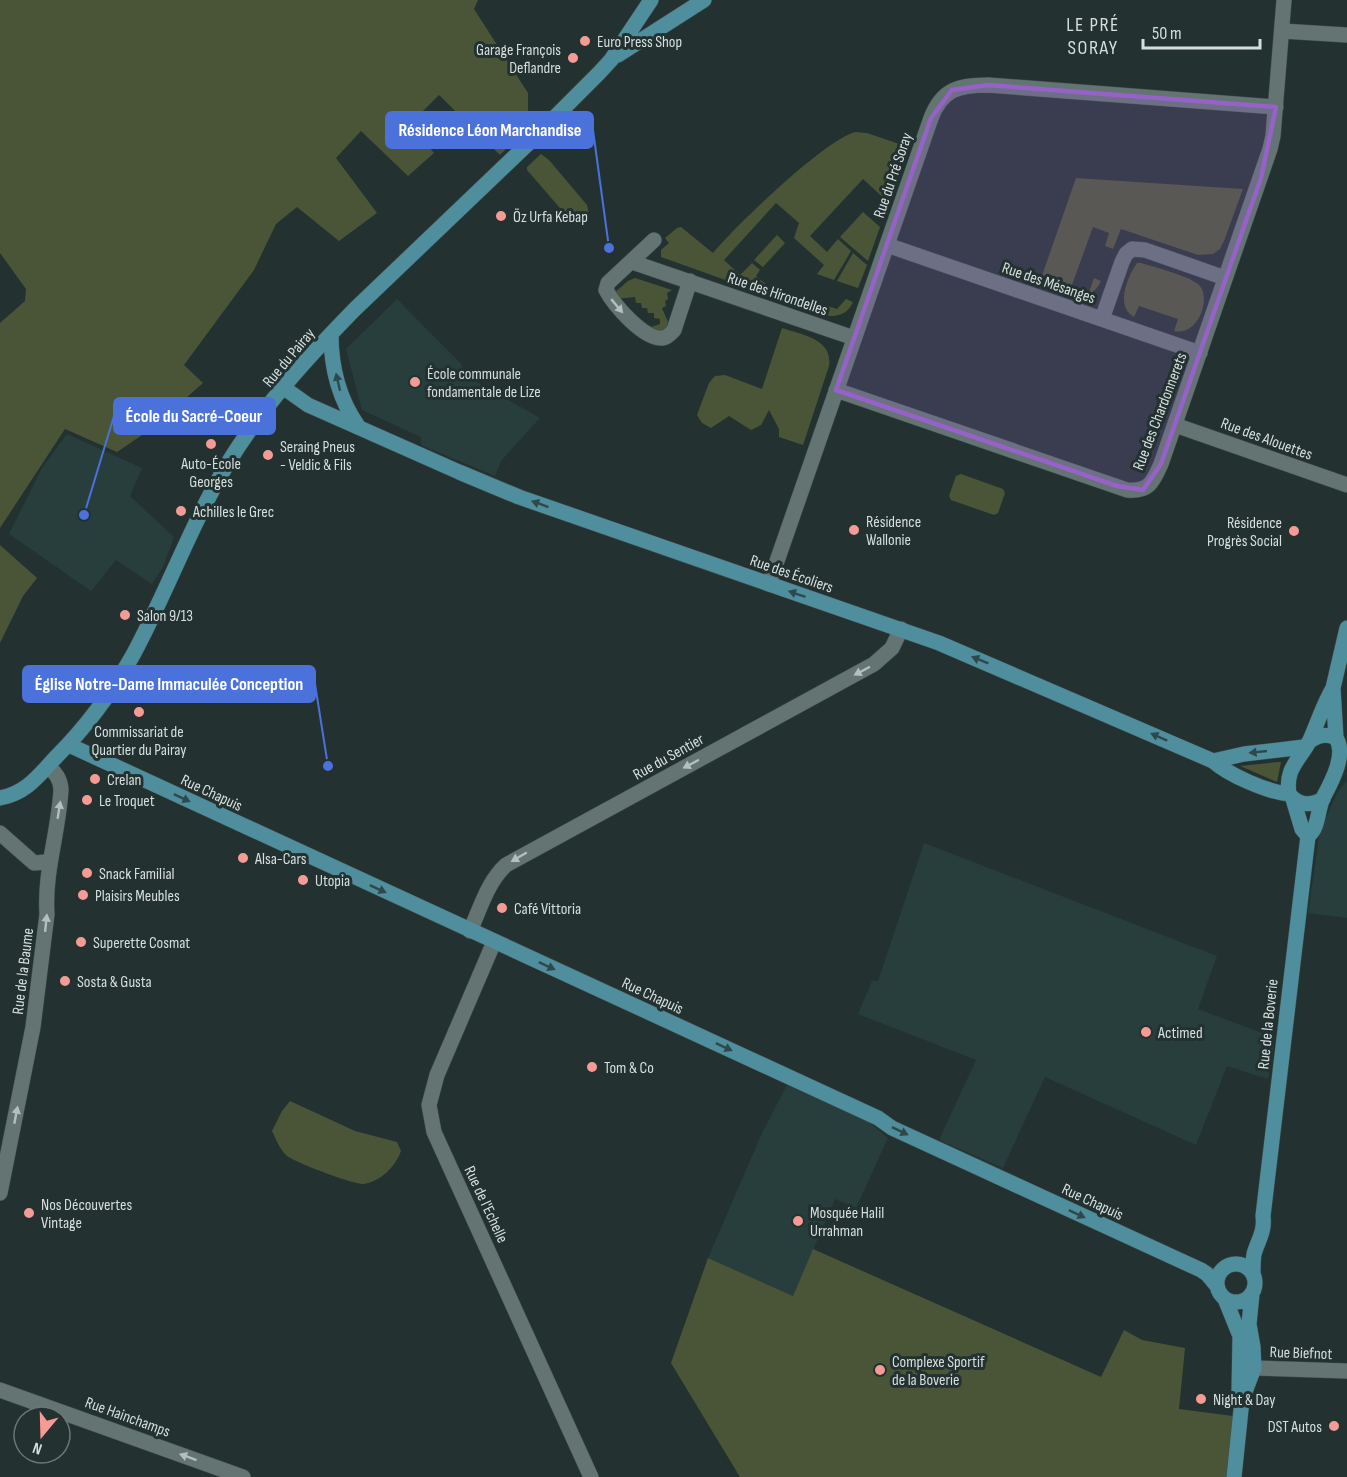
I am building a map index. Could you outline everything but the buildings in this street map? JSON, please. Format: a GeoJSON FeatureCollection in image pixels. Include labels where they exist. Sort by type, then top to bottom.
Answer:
{"type":"FeatureCollection","features":[{"type":"Feature","properties":{"kind":"street"},"geometry":{"type":"LineString","coordinates":[[611,60],[651,0]]}},
{"type":"Feature","properties":{"kind":"street"},"geometry":{"type":"LineString","coordinates":[[611,60],[704,0]]}},
{"type":"Feature","properties":{"kind":"street","name":"Rue des Chardonnerets"},"geometry":{"type":"LineString","coordinates":[[836,390],[1127,490],[1143,489],[1150,484],[1161,464],[1270,149],[1276,107],[1284,0]]}},
{"type":"Feature","properties":{"kind":"street"},"geometry":{"type":"LineString","coordinates":[[636,23],[637,32],[641,34],[661,28]]}},
{"type":"Feature","properties":{"kind":"street"},"geometry":{"type":"LineString","coordinates":[[1282,31],[1347,35]]}},
{"type":"Feature","properties":{"kind":"street","name":"Rue du Pairay"},"geometry":{"type":"LineString","coordinates":[[0,798],[18,793],[28,787],[69,745],[94,714],[132,655],[209,496],[229,462],[284,388],[372,293],[535,137],[611,60]]}},
{"type":"Feature","properties":{"kind":"street","name":"Rue du Pré Soray"},"geometry":{"type":"LineString","coordinates":[[769,584],[935,107],[952,90],[962,86],[988,86],[1276,107]]}},
{"type":"Feature","properties":{"kind":"street"},"geometry":{"type":"LineString","coordinates":[[654,240],[608,283],[606,290],[619,309],[650,334],[661,338],[668,336],[674,330],[690,282]]}},
{"type":"Feature","properties":{"kind":"street","name":"Rue des Mésanges"},"geometry":{"type":"LineString","coordinates":[[887,245],[1200,353]]}},
{"type":"Feature","properties":{"kind":"street"},"geometry":{"type":"LineString","coordinates":[[1102,319],[1122,262],[1132,249],[1145,250],[1225,278]]}},
{"type":"Feature","properties":{"kind":"street","name":"Rue des Hirondelles"},"geometry":{"type":"LineString","coordinates":[[632,262],[854,338]]}},
{"type":"Feature","properties":{"kind":"street"},"geometry":{"type":"LineString","coordinates":[[332,334],[332,360],[340,392],[345,406],[358,426]]}},
{"type":"Feature","properties":{"kind":"street","name":"Rue des Écoliers"},"geometry":{"type":"LineString","coordinates":[[284,388],[308,405],[519,497],[901,629],[980,660],[1213,761],[1232,774],[1291,797]]}},
{"type":"Feature","properties":{"kind":"street","name":"Rue des Alouettes"},"geometry":{"type":"LineString","coordinates":[[1175,424],[1347,485]]}},
{"type":"Feature","properties":{"kind":"street","name":"Rue de la Boverie"},"geometry":{"type":"LineString","coordinates":[[1308,837],[1302,829],[1287,782],[1333,688],[1347,628]]}},
{"type":"Feature","properties":{"kind":"street","name":"Rue du Sentier"},"geometry":{"type":"LineString","coordinates":[[470,931],[490,886],[498,872],[506,865],[874,664],[892,648],[901,629]]}},
{"type":"Feature","properties":{"kind":"street","name":"Rue de la Boverie"},"geometry":{"type":"LineString","coordinates":[[1253,1274],[1255,1254],[1263,1234],[1263,1216],[1308,837],[1315,829],[1323,799],[1342,775],[1346,762],[1346,752],[1340,740],[1333,688]]}},
{"type":"Feature","properties":{"kind":"street"},"geometry":{"type":"LineString","coordinates":[[1213,761],[1235,755],[1307,744],[1323,735],[1340,740]]}},
{"type":"Feature","properties":{"kind":"street","name":"Rue Chapuis"},"geometry":{"type":"LineString","coordinates":[[69,745],[878,1118],[892,1128],[1201,1270],[1208,1274],[1216,1286]]}},
{"type":"Feature","properties":{"kind":"street","name":"Rue de la Baume"},"geometry":{"type":"LineString","coordinates":[[0,1193],[33,1027],[48,914],[46,905],[61,789],[56,773],[48,766]]}},
{"type":"Feature","properties":{"kind":"street"},"geometry":{"type":"LineString","coordinates":[[1291,797],[1307,804],[1323,799]]}},
{"type":"Feature","properties":{"kind":"street"},"geometry":{"type":"LineString","coordinates":[[0,832],[34,862],[46,862],[51,859]]}},
{"type":"Feature","properties":{"kind":"street","name":"Rue de l'Echelle"},"geometry":{"type":"LineString","coordinates":[[494,942],[437,1075],[429,1105],[431,1118],[434,1132],[591,1477]]}},
{"type":"Feature","properties":{"kind":"street","name":"Rue de la Boverie"},"geometry":{"type":"LineString","coordinates":[[1227,1265],[1248,1246],[1263,1216]]}},
{"type":"Feature","properties":{"kind":"street"},"geometry":{"type":"LineString","coordinates":[[1234,1477],[1242,1400],[1254,1368],[1249,1324],[1252,1294],[1255,1287],[1253,1274],[1249,1269],[1239,1263],[1227,1265],[1218,1274],[1216,1286],[1225,1299],[1245,1343],[1247,1359],[1254,1368]]}},
{"type":"Feature","properties":{"kind":"street"},"geometry":{"type":"LineString","coordinates":[[1225,1299],[1238,1302],[1252,1294]]}},
{"type":"Feature","properties":{"kind":"street"},"geometry":{"type":"LineString","coordinates":[[1240,1336],[1239,1391],[1242,1400]]}},
{"type":"Feature","properties":{"kind":"street","name":"Rue Biefnot"},"geometry":{"type":"LineString","coordinates":[[1254,1368],[1347,1371]]}},
{"type":"Feature","properties":{"kind":"street","name":"Rue Hainchamps"},"geometry":{"type":"LineString","coordinates":[[0,1390],[243,1477]]}},
{"type":"Feature","properties":{"kind":"highlighted area"},"geometry":{"type":"Polygon","coordinates":[[[988,85],[1276,107],[1261,178],[1161,464],[1143,490],[1117,486],[836,390],[931,118],[952,90],[988,85]]]}},
{"type":"Feature","properties":{"kind":"shaded area","name":"École communale fondamentale de Lize"},"geometry":{"type":"Polygon","coordinates":[[[397,299],[462,365],[463,374],[540,418],[501,461],[495,476],[421,445],[421,437],[362,410],[346,349],[397,299]]]}},
{"type":"Feature","properties":{"kind":"shaded area"},"geometry":{"type":"Polygon","coordinates":[[[67,434],[142,468],[130,496],[174,537],[163,567],[152,584],[116,560],[91,591],[9,534],[42,468],[67,434]]]}},
{"type":"Feature","properties":{"kind":"shaded area"},"geometry":{"type":"Polygon","coordinates":[[[1347,780],[1347,918],[1308,913],[1320,831],[1337,793],[1347,780]]]}},
{"type":"Feature","properties":{"kind":"shaded area"},"geometry":{"type":"Polygon","coordinates":[[[924,843],[1217,956],[1198,1009],[1275,1038],[1268,1079],[1227,1066],[1196,1145],[1045,1077],[1003,1168],[939,1140],[976,1060],[858,1014],[872,981],[878,981],[924,843]]]}},
{"type":"Feature","properties":{"kind":"shaded area"},"geometry":{"type":"Polygon","coordinates":[[[787,1085],[869,1122],[888,1138],[856,1208],[835,1199],[793,1296],[708,1258],[762,1133],[787,1085]]]}},
{"type":"Feature","properties":{"kind":"green space"},"geometry":{"type":"Polygon","coordinates":[[[0,0],[478,0],[474,9],[528,93],[528,126],[500,155],[439,95],[411,123],[434,153],[408,176],[361,131],[336,158],[377,213],[339,241],[297,207],[276,224],[254,270],[184,365],[203,383],[151,429],[117,452],[65,429],[0,528],[0,323],[25,301],[26,289],[0,253],[0,0]]]}},
{"type":"Feature","properties":{"kind":"green space"},"geometry":{"type":"Polygon","coordinates":[[[856,132],[867,133],[908,147],[888,202],[863,179],[810,236],[827,252],[838,239],[851,251],[834,280],[817,274],[824,265],[794,238],[799,223],[776,203],[724,260],[740,275],[752,263],[760,270],[756,276],[771,288],[837,309],[846,299],[853,302],[845,312],[833,316],[824,315],[661,257],[661,250],[669,243],[665,238],[681,227],[713,253],[740,224],[804,165],[843,137],[856,132]]]}},
{"type":"Feature","properties":{"kind":"green space"},"geometry":{"type":"Polygon","coordinates":[[[541,154],[549,160],[587,205],[589,214],[585,222],[578,224],[572,222],[527,170],[527,167],[541,154]]]}},
{"type":"Feature","properties":{"kind":"green space"},"geometry":{"type":"Polygon","coordinates":[[[1076,178],[1243,189],[1224,241],[1220,249],[1213,254],[1198,255],[1121,229],[1113,249],[1105,246],[1109,233],[1093,227],[1072,285],[1089,292],[1094,278],[1101,281],[1096,289],[1081,296],[1039,284],[1076,178]]]}},
{"type":"Feature","properties":{"kind":"green space"},"geometry":{"type":"Polygon","coordinates":[[[863,212],[880,227],[868,261],[840,237],[863,212]]]}},
{"type":"Feature","properties":{"kind":"green space"},"geometry":{"type":"Polygon","coordinates":[[[777,235],[785,243],[763,267],[754,260],[777,235]]]}},
{"type":"Feature","properties":{"kind":"green space"},"geometry":{"type":"Polygon","coordinates":[[[853,253],[867,265],[858,288],[837,281],[853,253]]]}},
{"type":"Feature","properties":{"kind":"green space"},"geometry":{"type":"Polygon","coordinates":[[[1137,263],[1180,275],[1199,285],[1204,299],[1196,323],[1182,331],[1174,331],[1178,319],[1139,306],[1134,317],[1128,312],[1125,306],[1125,292],[1137,263]]]}},
{"type":"Feature","properties":{"kind":"green space"},"geometry":{"type":"Polygon","coordinates":[[[635,278],[672,290],[667,293],[666,306],[662,308],[668,322],[666,330],[659,332],[651,327],[660,324],[660,319],[654,318],[654,313],[648,313],[647,308],[642,308],[641,303],[636,303],[635,297],[616,299],[614,293],[635,278]]]}},
{"type":"Feature","properties":{"kind":"green space"},"geometry":{"type":"Polygon","coordinates":[[[782,328],[815,340],[826,350],[829,357],[829,366],[803,445],[779,437],[779,429],[769,410],[761,425],[751,430],[729,416],[711,428],[702,423],[697,415],[709,383],[715,376],[725,375],[762,389],[782,328]]]}},
{"type":"Feature","properties":{"kind":"green space"},"geometry":{"type":"Polygon","coordinates":[[[961,474],[1003,489],[1005,493],[998,513],[994,515],[951,500],[949,496],[956,476],[961,474]]]}},
{"type":"Feature","properties":{"kind":"green space"},"geometry":{"type":"Polygon","coordinates":[[[0,545],[37,578],[23,596],[0,643],[0,545]]]}},
{"type":"Feature","properties":{"kind":"green space"},"geometry":{"type":"Polygon","coordinates":[[[1278,762],[1281,762],[1277,782],[1240,766],[1278,762]]]}},
{"type":"Feature","properties":{"kind":"green space"},"geometry":{"type":"Polygon","coordinates":[[[290,1101],[355,1131],[397,1142],[401,1151],[391,1168],[376,1180],[364,1184],[311,1168],[286,1155],[272,1131],[290,1101]]]}},
{"type":"Feature","properties":{"kind":"green space","name":"Complexe Sportif de la Boverie"},"geometry":{"type":"Polygon","coordinates":[[[813,1249],[1101,1377],[1124,1330],[1142,1340],[1185,1348],[1179,1409],[1233,1416],[1228,1477],[740,1477],[671,1363],[708,1258],[793,1296],[813,1249]]]}},
{"type":"Feature","properties":{"kind":"place","name":"Euro Press Shop"},"geometry":{"type":"Point","coordinates":[585,41]}},
{"type":"Feature","properties":{"kind":"place","name":"Garage François Deflandre"},"geometry":{"type":"Point","coordinates":[573,58]}},
{"type":"Feature","properties":{"kind":"place","name":"Öz Urfa Kebap"},"geometry":{"type":"Point","coordinates":[501,216]}},
{"type":"Feature","properties":{"kind":"place","name":"Résidence Léon Marchandise"},"geometry":{"type":"Point","coordinates":[609,248]}},
{"type":"Feature","properties":{"kind":"place","name":"École communale fondamentale de Lize"},"geometry":{"type":"Point","coordinates":[415,382]}},
{"type":"Feature","properties":{"kind":"place","name":"Auto-École Georges"},"geometry":{"type":"Point","coordinates":[211,444]}},
{"type":"Feature","properties":{"kind":"place","name":"Seraing Pneus - Veldic & Fils"},"geometry":{"type":"Point","coordinates":[268,455]}},
{"type":"Feature","properties":{"kind":"place","name":"Achilles le Grec"},"geometry":{"type":"Point","coordinates":[181,511]}},
{"type":"Feature","properties":{"kind":"place","name":"École du Sacré-Coeur"},"geometry":{"type":"Point","coordinates":[84,515]}},
{"type":"Feature","properties":{"kind":"place","name":"Résidence Wallonie"},"geometry":{"type":"Point","coordinates":[854,530]}},
{"type":"Feature","properties":{"kind":"place","name":"Résidence Progrès Social"},"geometry":{"type":"Point","coordinates":[1294,531]}},
{"type":"Feature","properties":{"kind":"place","name":"Salon 9/13"},"geometry":{"type":"Point","coordinates":[125,615]}},
{"type":"Feature","properties":{"kind":"place","name":"Commissariat de Quartier du Pairay"},"geometry":{"type":"Point","coordinates":[139,712]}},
{"type":"Feature","properties":{"kind":"place","name":"Église Notre-Dame Immaculée Conception"},"geometry":{"type":"Point","coordinates":[328,766]}},
{"type":"Feature","properties":{"kind":"place","name":"Crelan"},"geometry":{"type":"Point","coordinates":[95,779]}},
{"type":"Feature","properties":{"kind":"place","name":"Le Troquet"},"geometry":{"type":"Point","coordinates":[87,800]}},
{"type":"Feature","properties":{"kind":"place","name":"Alsa-Cars"},"geometry":{"type":"Point","coordinates":[243,858]}},
{"type":"Feature","properties":{"kind":"place","name":"Snack Familial"},"geometry":{"type":"Point","coordinates":[87,873]}},
{"type":"Feature","properties":{"kind":"place","name":"Utopia"},"geometry":{"type":"Point","coordinates":[303,880]}},
{"type":"Feature","properties":{"kind":"place","name":"Plaisirs Meubles"},"geometry":{"type":"Point","coordinates":[83,895]}},
{"type":"Feature","properties":{"kind":"place","name":"Café Vittoria"},"geometry":{"type":"Point","coordinates":[502,908]}},
{"type":"Feature","properties":{"kind":"place","name":"Superette Cosmat"},"geometry":{"type":"Point","coordinates":[81,942]}},
{"type":"Feature","properties":{"kind":"place","name":"Sosta & Gusta"},"geometry":{"type":"Point","coordinates":[65,981]}},
{"type":"Feature","properties":{"kind":"place","name":"Actimed"},"geometry":{"type":"Point","coordinates":[1146,1032]}},
{"type":"Feature","properties":{"kind":"place","name":"Tom & Co"},"geometry":{"type":"Point","coordinates":[592,1067]}},
{"type":"Feature","properties":{"kind":"place","name":"Nos Découvertes Vintage"},"geometry":{"type":"Point","coordinates":[29,1213]}},
{"type":"Feature","properties":{"kind":"place","name":"Mosquée Halil Urrahman"},"geometry":{"type":"Point","coordinates":[798,1221]}},
{"type":"Feature","properties":{"kind":"place","name":"Complexe Sportif de la Boverie"},"geometry":{"type":"Point","coordinates":[880,1370]}},
{"type":"Feature","properties":{"kind":"place","name":"Night & Day"},"geometry":{"type":"Point","coordinates":[1201,1399]}},
{"type":"Feature","properties":{"kind":"place","name":"DST Autos"},"geometry":{"type":"Point","coordinates":[1334,1426]}},
{"type":"Feature","properties":{"kind":"district","name":"LE PRÉ SORAY"},"geometry":{"type":"Point","coordinates":[1093,36]}}]}
